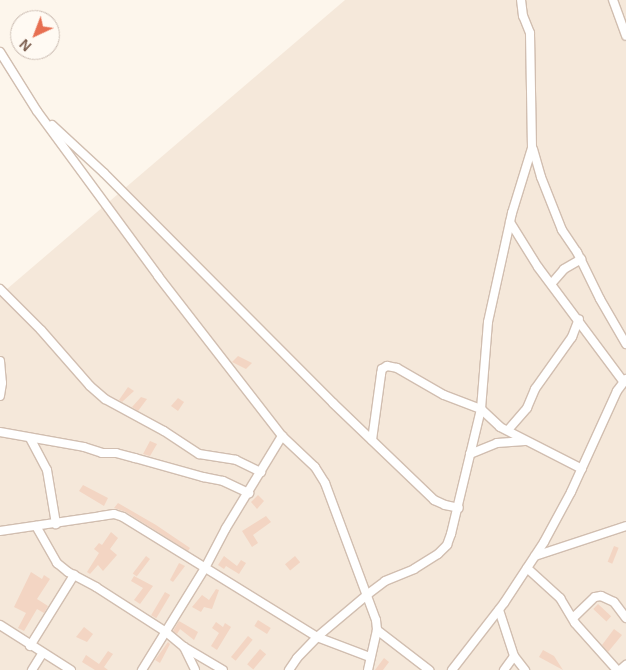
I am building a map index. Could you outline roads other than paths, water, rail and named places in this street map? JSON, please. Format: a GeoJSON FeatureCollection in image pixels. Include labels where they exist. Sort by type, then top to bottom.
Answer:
{"type":"FeatureCollection","features":[{"type":"Feature","properties":{"kind":"street"},"geometry":{"type":"LineString","coordinates":[[522,0],[523,16],[530,33],[532,148],[541,177],[562,230],[572,242],[626,344]]}},
{"type":"Feature","properties":{"kind":"street"},"geometry":{"type":"LineString","coordinates":[[613,0],[626,36]]}},
{"type":"Feature","properties":{"kind":"street"},"geometry":{"type":"LineString","coordinates":[[0,52],[38,111],[114,217],[282,436],[315,467],[325,482],[368,594],[376,620],[377,630],[368,670]]}},
{"type":"Feature","properties":{"kind":"street"},"geometry":{"type":"LineString","coordinates":[[38,111],[104,172],[434,500],[459,508]]}},
{"type":"Feature","properties":{"kind":"street"},"geometry":{"type":"LineString","coordinates":[[289,670],[297,658],[317,637],[368,594],[385,581],[414,569],[438,554],[447,545],[459,508],[481,409],[488,322],[510,222],[532,148]]}},
{"type":"Feature","properties":{"kind":"street"},"geometry":{"type":"LineString","coordinates":[[452,670],[498,610],[535,556],[582,469],[625,380],[524,247],[510,222]]}},
{"type":"Feature","properties":{"kind":"street"},"geometry":{"type":"LineString","coordinates":[[552,283],[564,269],[580,259]]}},
{"type":"Feature","properties":{"kind":"street"},"geometry":{"type":"LineString","coordinates":[[0,289],[41,330],[90,386],[105,399],[199,454],[236,460],[261,472]]}},
{"type":"Feature","properties":{"kind":"street"},"geometry":{"type":"LineString","coordinates":[[508,430],[527,408],[535,389],[555,364],[572,337],[579,319]]}},
{"type":"Feature","properties":{"kind":"street"},"geometry":{"type":"LineString","coordinates":[[0,361],[2,383],[0,396]]}},
{"type":"Feature","properties":{"kind":"street"},"geometry":{"type":"LineString","coordinates":[[372,440],[382,369],[387,366],[397,368],[444,395],[481,409],[500,427],[582,469]]}},
{"type":"Feature","properties":{"kind":"street"},"geometry":{"type":"LineString","coordinates":[[0,432],[144,460],[203,478],[223,481],[248,493]]}},
{"type":"Feature","properties":{"kind":"street"},"geometry":{"type":"LineString","coordinates":[[142,670],[205,568],[226,528],[282,436]]}},
{"type":"Feature","properties":{"kind":"street"},"geometry":{"type":"LineString","coordinates":[[30,438],[47,470],[56,524]]}},
{"type":"Feature","properties":{"kind":"street"},"geometry":{"type":"LineString","coordinates":[[470,454],[497,443],[526,441]]}},
{"type":"Feature","properties":{"kind":"street"},"geometry":{"type":"LineString","coordinates":[[0,531],[114,514],[149,532],[317,637],[370,657]]}},
{"type":"Feature","properties":{"kind":"street"},"geometry":{"type":"LineString","coordinates":[[36,526],[57,562],[74,576],[166,632],[184,647],[223,670]]}},
{"type":"Feature","properties":{"kind":"street"},"geometry":{"type":"LineString","coordinates":[[535,556],[626,526]]}},
{"type":"Feature","properties":{"kind":"street"},"geometry":{"type":"LineString","coordinates":[[527,568],[560,598],[573,618],[619,670],[626,665]]}},
{"type":"Feature","properties":{"kind":"street"},"geometry":{"type":"LineString","coordinates":[[30,646],[74,576]]}},
{"type":"Feature","properties":{"kind":"street"},"geometry":{"type":"LineString","coordinates":[[573,618],[595,597],[601,596],[614,602],[626,618]]}},
{"type":"Feature","properties":{"kind":"street"},"geometry":{"type":"LineString","coordinates":[[498,610],[514,656],[525,670]]}},
{"type":"Feature","properties":{"kind":"street"},"geometry":{"type":"LineString","coordinates":[[0,625],[42,654],[71,670]]}},
{"type":"Feature","properties":{"kind":"street"},"geometry":{"type":"LineString","coordinates":[[377,630],[429,670]]}},
{"type":"Feature","properties":{"kind":"street"},"geometry":{"type":"LineString","coordinates":[[184,647],[195,670]]}},
{"type":"Feature","properties":{"kind":"street"},"geometry":{"type":"LineString","coordinates":[[32,670],[42,654]]}},
{"type":"Feature","properties":{"kind":"street"},"geometry":{"type":"LineString","coordinates":[[504,670],[514,656]]}},
{"type":"Feature","properties":{"kind":"street"},"geometry":{"type":"LineString","coordinates":[[51,670],[57,663]]}}]}
